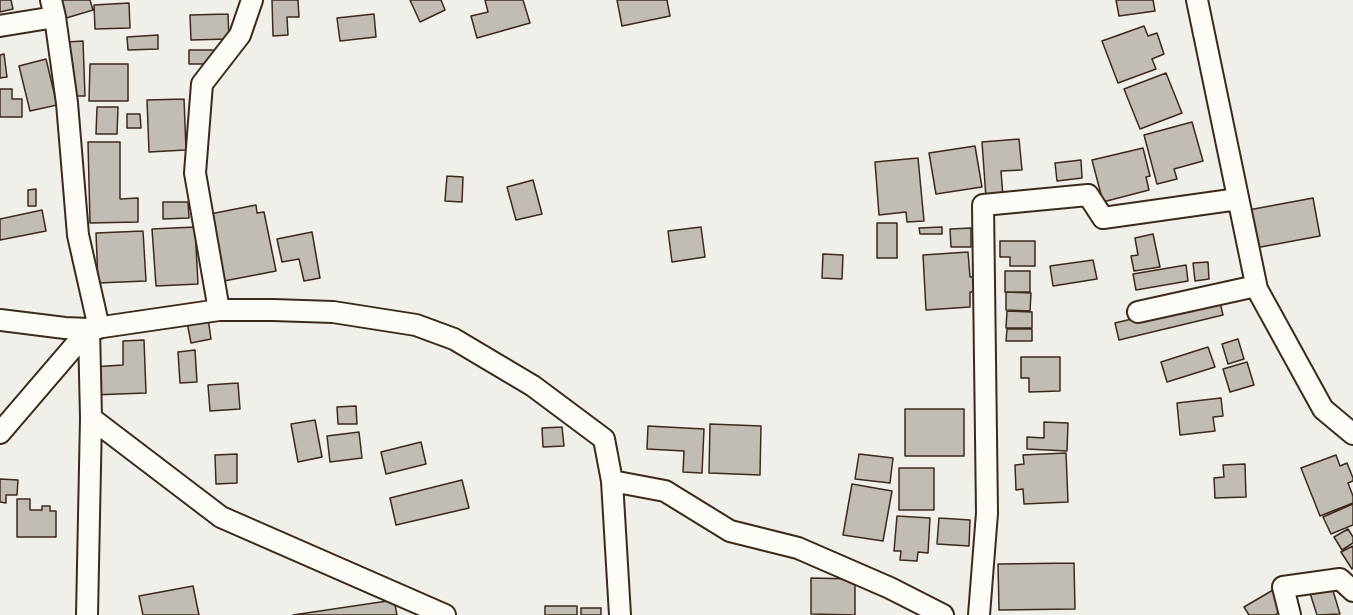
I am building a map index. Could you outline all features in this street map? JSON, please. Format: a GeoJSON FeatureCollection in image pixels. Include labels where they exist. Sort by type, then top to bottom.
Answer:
{"type":"FeatureCollection","features":[{"type":"Feature","properties":{"kind":"street"},"geometry":{"type":"LineString","coordinates":[[219,310],[195,173],[202,84],[240,35],[252,0]]}},
{"type":"Feature","properties":{"kind":"street"},"geometry":{"type":"LineString","coordinates":[[1197,0],[1256,286],[1323,409],[1353,434]]}},
{"type":"Feature","properties":{"kind":"street"},"geometry":{"type":"LineString","coordinates":[[0,26],[53,8],[67,103],[78,235],[94,329],[87,615]]}},
{"type":"Feature","properties":{"kind":"street"},"geometry":{"type":"LineString","coordinates":[[979,615],[987,513],[983,205],[1088,195],[1103,218],[1238,199]]}},
{"type":"Feature","properties":{"kind":"street"},"geometry":{"type":"LineString","coordinates":[[1138,312],[1256,286]]}},
{"type":"Feature","properties":{"kind":"street"},"geometry":{"type":"LineString","coordinates":[[0,320],[94,329],[219,310],[333,312],[416,325],[454,339],[533,386],[604,439],[612,481],[620,615]]}},
{"type":"Feature","properties":{"kind":"street"},"geometry":{"type":"LineString","coordinates":[[0,433],[94,329]]}},
{"type":"Feature","properties":{"kind":"street"},"geometry":{"type":"LineString","coordinates":[[91,418],[221,518],[445,615]]}},
{"type":"Feature","properties":{"kind":"street"},"geometry":{"type":"LineString","coordinates":[[612,481],[665,491],[730,531],[798,548],[890,588],[943,615]]}},
{"type":"Feature","properties":{"kind":"street"},"geometry":{"type":"LineString","coordinates":[[1290,615],[1283,587],[1341,579],[1353,591]]}},
{"type":"Feature","properties":{"kind":"building"},"geometry":{"type":"Polygon","coordinates":[[[0,0],[11,0],[13,9],[0,12],[0,0]]]}},
{"type":"Feature","properties":{"kind":"building"},"geometry":{"type":"Polygon","coordinates":[[[90,0],[93,10],[63,19],[58,2],[90,0]]]}},
{"type":"Feature","properties":{"kind":"building"},"geometry":{"type":"Polygon","coordinates":[[[272,0],[298,0],[299,17],[287,17],[288,35],[273,36],[272,0]]]}},
{"type":"Feature","properties":{"kind":"building"},"geometry":{"type":"Polygon","coordinates":[[[410,0],[441,0],[445,10],[420,22],[410,0]]]}},
{"type":"Feature","properties":{"kind":"building"},"geometry":{"type":"Polygon","coordinates":[[[485,0],[523,0],[530,23],[477,38],[471,16],[488,12],[485,0]]]}},
{"type":"Feature","properties":{"kind":"building"},"geometry":{"type":"Polygon","coordinates":[[[617,0],[667,0],[670,16],[622,26],[617,0]]]}},
{"type":"Feature","properties":{"kind":"building"},"geometry":{"type":"Polygon","coordinates":[[[1116,0],[1153,0],[1155,11],[1119,16],[1116,0]]]}},
{"type":"Feature","properties":{"kind":"building"},"geometry":{"type":"Polygon","coordinates":[[[129,3],[130,28],[95,29],[94,5],[129,3]]]}},
{"type":"Feature","properties":{"kind":"building"},"geometry":{"type":"Polygon","coordinates":[[[228,14],[229,39],[191,40],[190,15],[228,14]]]}},
{"type":"Feature","properties":{"kind":"building"},"geometry":{"type":"Polygon","coordinates":[[[374,14],[376,37],[340,41],[337,18],[374,14]]]}},
{"type":"Feature","properties":{"kind":"building"},"geometry":{"type":"Polygon","coordinates":[[[1144,26],[1148,36],[1157,33],[1164,54],[1152,59],[1156,69],[1118,83],[1102,41],[1144,26]]]}},
{"type":"Feature","properties":{"kind":"building"},"geometry":{"type":"Polygon","coordinates":[[[158,35],[158,49],[128,50],[127,37],[158,35]]]}},
{"type":"Feature","properties":{"kind":"building"},"geometry":{"type":"Polygon","coordinates":[[[83,41],[85,96],[70,96],[67,42],[83,41]]]}},
{"type":"Feature","properties":{"kind":"building"},"geometry":{"type":"Polygon","coordinates":[[[189,50],[214,50],[214,64],[189,64],[189,50]]]}},
{"type":"Feature","properties":{"kind":"building"},"geometry":{"type":"Polygon","coordinates":[[[4,54],[7,77],[0,78],[0,55],[4,54]]]}},
{"type":"Feature","properties":{"kind":"building"},"geometry":{"type":"Polygon","coordinates":[[[46,59],[57,105],[30,111],[19,66],[46,59]]]}},
{"type":"Feature","properties":{"kind":"building"},"geometry":{"type":"Polygon","coordinates":[[[90,64],[128,64],[128,101],[89,101],[90,64]]]}},
{"type":"Feature","properties":{"kind":"building"},"geometry":{"type":"Polygon","coordinates":[[[1166,73],[1182,113],[1140,129],[1124,89],[1166,73]]]}},
{"type":"Feature","properties":{"kind":"building"},"geometry":{"type":"Polygon","coordinates":[[[0,89],[12,89],[12,99],[22,99],[22,117],[0,117],[0,89]]]}},
{"type":"Feature","properties":{"kind":"building"},"geometry":{"type":"Polygon","coordinates":[[[184,99],[186,150],[149,152],[147,100],[184,99]]]}},
{"type":"Feature","properties":{"kind":"building"},"geometry":{"type":"Polygon","coordinates":[[[97,107],[118,107],[117,134],[96,134],[97,107]]]}},
{"type":"Feature","properties":{"kind":"building"},"geometry":{"type":"Polygon","coordinates":[[[127,114],[140,114],[141,128],[127,128],[127,114]]]}},
{"type":"Feature","properties":{"kind":"building"},"geometry":{"type":"Polygon","coordinates":[[[1192,122],[1203,161],[1174,169],[1177,179],[1157,184],[1144,135],[1192,122]]]}},
{"type":"Feature","properties":{"kind":"building"},"geometry":{"type":"Polygon","coordinates":[[[1019,139],[1022,170],[1001,171],[1003,197],[986,198],[982,142],[1019,139]]]}},
{"type":"Feature","properties":{"kind":"building"},"geometry":{"type":"Polygon","coordinates":[[[88,142],[120,142],[120,199],[138,198],[138,222],[90,223],[88,142]]]}},
{"type":"Feature","properties":{"kind":"building"},"geometry":{"type":"Polygon","coordinates":[[[975,146],[982,187],[936,194],[929,153],[975,146]]]}},
{"type":"Feature","properties":{"kind":"building"},"geometry":{"type":"Polygon","coordinates":[[[1143,148],[1150,176],[1146,177],[1149,190],[1103,202],[1092,160],[1143,148]]]}},
{"type":"Feature","properties":{"kind":"building"},"geometry":{"type":"Polygon","coordinates":[[[918,158],[924,221],[907,222],[906,212],[879,215],[875,162],[918,158]]]}},
{"type":"Feature","properties":{"kind":"building"},"geometry":{"type":"Polygon","coordinates":[[[1081,160],[1082,178],[1057,181],[1055,163],[1081,160]]]}},
{"type":"Feature","properties":{"kind":"building"},"geometry":{"type":"Polygon","coordinates":[[[447,176],[463,177],[462,202],[445,201],[447,176]]]}},
{"type":"Feature","properties":{"kind":"building"},"geometry":{"type":"Polygon","coordinates":[[[533,180],[542,214],[516,220],[507,187],[533,180]]]}},
{"type":"Feature","properties":{"kind":"building"},"geometry":{"type":"Polygon","coordinates":[[[36,189],[36,206],[28,206],[28,190],[36,189]]]}},
{"type":"Feature","properties":{"kind":"building"},"geometry":{"type":"Polygon","coordinates":[[[1313,198],[1320,236],[1250,249],[1243,211],[1313,198]]]}},
{"type":"Feature","properties":{"kind":"building"},"geometry":{"type":"Polygon","coordinates":[[[163,202],[188,202],[189,218],[163,219],[163,202]]]}},
{"type":"Feature","properties":{"kind":"building"},"geometry":{"type":"Polygon","coordinates":[[[256,205],[257,213],[264,212],[276,271],[224,281],[210,214],[256,205]]]}},
{"type":"Feature","properties":{"kind":"building"},"geometry":{"type":"Polygon","coordinates":[[[42,210],[46,231],[0,240],[0,219],[42,210]]]}},
{"type":"Feature","properties":{"kind":"building"},"geometry":{"type":"Polygon","coordinates":[[[877,223],[897,223],[897,258],[877,258],[877,223]]]}},
{"type":"Feature","properties":{"kind":"building"},"geometry":{"type":"Polygon","coordinates":[[[195,227],[198,284],[156,286],[152,229],[195,227]]]}},
{"type":"Feature","properties":{"kind":"building"},"geometry":{"type":"Polygon","coordinates":[[[701,227],[705,257],[672,262],[668,231],[701,227]]]}},
{"type":"Feature","properties":{"kind":"building"},"geometry":{"type":"Polygon","coordinates":[[[942,227],[942,234],[920,234],[919,228],[942,227]]]}},
{"type":"Feature","properties":{"kind":"building"},"geometry":{"type":"Polygon","coordinates":[[[971,228],[971,247],[951,247],[950,229],[971,228]]]}},
{"type":"Feature","properties":{"kind":"building"},"geometry":{"type":"Polygon","coordinates":[[[143,231],[146,281],[98,283],[96,233],[143,231]]]}},
{"type":"Feature","properties":{"kind":"building"},"geometry":{"type":"Polygon","coordinates":[[[312,232],[320,278],[304,281],[299,259],[282,262],[277,239],[312,232]]]}},
{"type":"Feature","properties":{"kind":"building"},"geometry":{"type":"Polygon","coordinates":[[[1153,234],[1160,267],[1134,271],[1131,256],[1138,255],[1135,238],[1153,234]]]}},
{"type":"Feature","properties":{"kind":"building"},"geometry":{"type":"Polygon","coordinates":[[[1000,241],[1035,241],[1035,266],[1010,266],[1010,257],[1000,257],[1000,241]]]}},
{"type":"Feature","properties":{"kind":"building"},"geometry":{"type":"Polygon","coordinates":[[[968,252],[970,277],[979,277],[980,292],[970,292],[970,307],[926,310],[923,255],[968,252]]]}},
{"type":"Feature","properties":{"kind":"building"},"geometry":{"type":"Polygon","coordinates":[[[823,254],[843,255],[842,279],[822,278],[823,254]]]}},
{"type":"Feature","properties":{"kind":"building"},"geometry":{"type":"Polygon","coordinates":[[[1093,260],[1097,279],[1053,286],[1050,266],[1093,260]]]}},
{"type":"Feature","properties":{"kind":"building"},"geometry":{"type":"Polygon","coordinates":[[[1208,262],[1209,279],[1195,281],[1193,263],[1208,262]]]}},
{"type":"Feature","properties":{"kind":"building"},"geometry":{"type":"Polygon","coordinates":[[[1186,265],[1188,281],[1136,290],[1133,274],[1186,265]]]}},
{"type":"Feature","properties":{"kind":"building"},"geometry":{"type":"Polygon","coordinates":[[[1005,271],[1030,271],[1030,292],[1005,292],[1005,271]]]}},
{"type":"Feature","properties":{"kind":"building"},"geometry":{"type":"Polygon","coordinates":[[[1006,292],[1031,293],[1030,311],[1006,310],[1006,292]]]}},
{"type":"Feature","properties":{"kind":"building"},"geometry":{"type":"Polygon","coordinates":[[[1219,298],[1223,315],[1119,340],[1115,323],[1219,298]]]}},
{"type":"Feature","properties":{"kind":"building"},"geometry":{"type":"Polygon","coordinates":[[[1007,311],[1032,312],[1032,328],[1006,328],[1007,311]]]}},
{"type":"Feature","properties":{"kind":"building"},"geometry":{"type":"Polygon","coordinates":[[[208,318],[211,339],[191,343],[187,322],[208,318]]]}},
{"type":"Feature","properties":{"kind":"building"},"geometry":{"type":"Polygon","coordinates":[[[1007,329],[1032,329],[1032,341],[1006,341],[1007,329]]]}},
{"type":"Feature","properties":{"kind":"building"},"geometry":{"type":"Polygon","coordinates":[[[1238,339],[1244,359],[1228,364],[1222,344],[1238,339]]]}},
{"type":"Feature","properties":{"kind":"building"},"geometry":{"type":"Polygon","coordinates":[[[144,340],[146,393],[92,395],[92,367],[123,365],[123,341],[144,340]]]}},
{"type":"Feature","properties":{"kind":"building"},"geometry":{"type":"Polygon","coordinates":[[[1208,347],[1215,367],[1167,382],[1161,362],[1208,347]]]}},
{"type":"Feature","properties":{"kind":"building"},"geometry":{"type":"Polygon","coordinates":[[[195,350],[197,382],[180,383],[178,352],[195,350]]]}},
{"type":"Feature","properties":{"kind":"building"},"geometry":{"type":"Polygon","coordinates":[[[1021,357],[1060,357],[1060,391],[1029,392],[1029,378],[1021,378],[1021,357]]]}},
{"type":"Feature","properties":{"kind":"building"},"geometry":{"type":"Polygon","coordinates":[[[1247,362],[1254,385],[1230,392],[1223,369],[1247,362]]]}},
{"type":"Feature","properties":{"kind":"building"},"geometry":{"type":"Polygon","coordinates":[[[238,383],[240,409],[210,411],[208,385],[238,383]]]}},
{"type":"Feature","properties":{"kind":"building"},"geometry":{"type":"Polygon","coordinates":[[[1221,398],[1223,416],[1213,417],[1215,431],[1180,435],[1177,403],[1221,398]]]}},
{"type":"Feature","properties":{"kind":"building"},"geometry":{"type":"Polygon","coordinates":[[[356,406],[357,424],[338,424],[337,407],[356,406]]]}},
{"type":"Feature","properties":{"kind":"building"},"geometry":{"type":"Polygon","coordinates":[[[905,409],[964,409],[964,456],[905,456],[905,409]]]}},
{"type":"Feature","properties":{"kind":"building"},"geometry":{"type":"Polygon","coordinates":[[[315,420],[322,457],[298,462],[291,424],[315,420]]]}},
{"type":"Feature","properties":{"kind":"building"},"geometry":{"type":"Polygon","coordinates":[[[1044,422],[1068,423],[1067,451],[1027,449],[1027,437],[1044,438],[1044,422]]]}},
{"type":"Feature","properties":{"kind":"building"},"geometry":{"type":"Polygon","coordinates":[[[710,424],[761,426],[760,475],[709,473],[710,424]]]}},
{"type":"Feature","properties":{"kind":"building"},"geometry":{"type":"Polygon","coordinates":[[[648,426],[704,429],[702,473],[683,472],[684,451],[647,449],[648,426]]]}},
{"type":"Feature","properties":{"kind":"building"},"geometry":{"type":"Polygon","coordinates":[[[562,427],[564,446],[543,447],[542,428],[562,427]]]}},
{"type":"Feature","properties":{"kind":"building"},"geometry":{"type":"Polygon","coordinates":[[[359,432],[362,458],[330,462],[327,436],[359,432]]]}},
{"type":"Feature","properties":{"kind":"building"},"geometry":{"type":"Polygon","coordinates":[[[421,442],[426,464],[386,474],[381,452],[421,442]]]}},
{"type":"Feature","properties":{"kind":"building"},"geometry":{"type":"Polygon","coordinates":[[[1066,453],[1068,502],[1024,504],[1023,489],[1016,490],[1015,465],[1024,464],[1023,455],[1066,453]]]}},
{"type":"Feature","properties":{"kind":"building"},"geometry":{"type":"Polygon","coordinates":[[[237,454],[237,483],[216,484],[215,455],[237,454]]]}},
{"type":"Feature","properties":{"kind":"building"},"geometry":{"type":"Polygon","coordinates":[[[859,454],[893,458],[890,483],[855,479],[859,454]]]}},
{"type":"Feature","properties":{"kind":"building"},"geometry":{"type":"Polygon","coordinates":[[[1336,455],[1340,466],[1347,463],[1353,478],[1353,481],[1348,483],[1353,503],[1320,516],[1301,468],[1336,455]]]}},
{"type":"Feature","properties":{"kind":"building"},"geometry":{"type":"Polygon","coordinates":[[[1245,464],[1246,497],[1215,498],[1214,478],[1224,477],[1223,465],[1245,464]]]}},
{"type":"Feature","properties":{"kind":"building"},"geometry":{"type":"Polygon","coordinates":[[[899,468],[934,468],[934,510],[899,510],[899,468]]]}},
{"type":"Feature","properties":{"kind":"building"},"geometry":{"type":"Polygon","coordinates":[[[0,479],[18,480],[17,495],[6,495],[6,503],[0,502],[0,479]]]}},
{"type":"Feature","properties":{"kind":"building"},"geometry":{"type":"Polygon","coordinates":[[[462,480],[469,508],[396,525],[390,498],[462,480]]]}},
{"type":"Feature","properties":{"kind":"building"},"geometry":{"type":"Polygon","coordinates":[[[852,484],[892,491],[883,541],[843,535],[852,484]]]}},
{"type":"Feature","properties":{"kind":"building"},"geometry":{"type":"Polygon","coordinates":[[[17,499],[30,499],[30,510],[42,510],[42,506],[50,506],[50,511],[56,511],[56,537],[17,537],[17,499]]]}},
{"type":"Feature","properties":{"kind":"building"},"geometry":{"type":"Polygon","coordinates":[[[1353,504],[1353,525],[1331,534],[1323,517],[1353,504]]]}},
{"type":"Feature","properties":{"kind":"building"},"geometry":{"type":"Polygon","coordinates":[[[897,516],[930,518],[928,553],[918,552],[917,561],[900,560],[901,551],[894,551],[897,516]]]}},
{"type":"Feature","properties":{"kind":"building"},"geometry":{"type":"Polygon","coordinates":[[[939,518],[970,520],[969,546],[937,544],[939,518]]]}},
{"type":"Feature","properties":{"kind":"building"},"geometry":{"type":"Polygon","coordinates":[[[1348,529],[1353,537],[1353,543],[1342,550],[1334,537],[1348,529]]]}},
{"type":"Feature","properties":{"kind":"building"},"geometry":{"type":"Polygon","coordinates":[[[1353,546],[1353,568],[1352,569],[1341,552],[1353,546]]]}},
{"type":"Feature","properties":{"kind":"building"},"geometry":{"type":"Polygon","coordinates":[[[1074,563],[1075,609],[999,610],[998,564],[1074,563]]]}},
{"type":"Feature","properties":{"kind":"building"},"geometry":{"type":"Polygon","coordinates":[[[811,578],[855,579],[855,615],[811,614],[811,578]]]}},
{"type":"Feature","properties":{"kind":"building"},"geometry":{"type":"Polygon","coordinates":[[[1331,584],[1340,614],[1317,615],[1309,590],[1331,584]]]}},
{"type":"Feature","properties":{"kind":"building"},"geometry":{"type":"Polygon","coordinates":[[[193,586],[199,615],[143,615],[139,596],[193,586]]]}},
{"type":"Feature","properties":{"kind":"building"},"geometry":{"type":"Polygon","coordinates":[[[1273,590],[1284,609],[1275,615],[1249,615],[1244,607],[1273,590]]]}},
{"type":"Feature","properties":{"kind":"building"},"geometry":{"type":"Polygon","coordinates":[[[394,600],[397,615],[293,615],[394,600]]]}},
{"type":"Feature","properties":{"kind":"building"},"geometry":{"type":"Polygon","coordinates":[[[545,606],[577,606],[577,615],[545,615],[545,606]]]}},
{"type":"Feature","properties":{"kind":"building"},"geometry":{"type":"Polygon","coordinates":[[[581,608],[601,608],[601,615],[581,615],[581,608]]]}}]}
